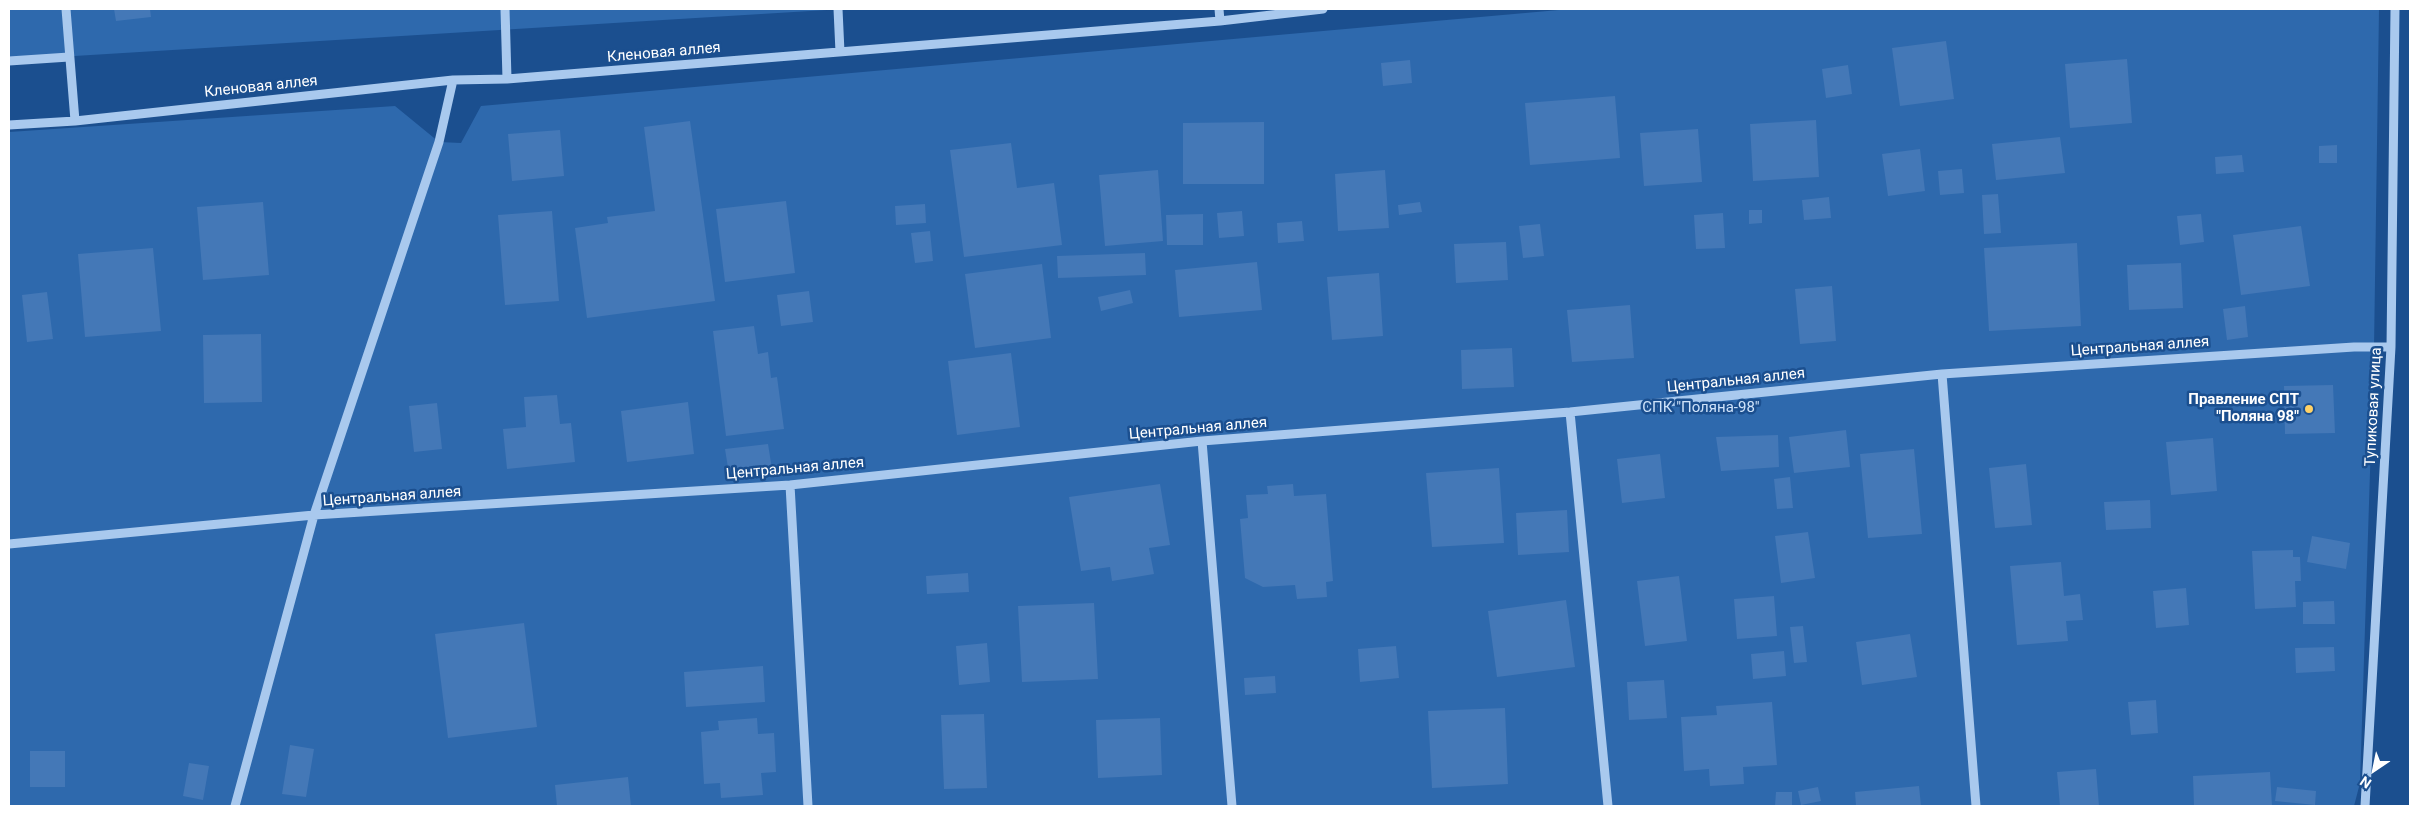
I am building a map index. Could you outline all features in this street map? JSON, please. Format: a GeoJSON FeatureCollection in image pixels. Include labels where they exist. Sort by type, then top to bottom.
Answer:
{"type":"FeatureCollection","features":[{"type":"Feature","properties":{"kind":"street"},"geometry":{"type":"LineString","coordinates":[[66,9],[75,121]]}},
{"type":"Feature","properties":{"kind":"street"},"geometry":{"type":"LineString","coordinates":[[499,9],[504,20]]}},
{"type":"Feature","properties":{"kind":"street"},"geometry":{"type":"LineString","coordinates":[[505,9],[507,79]]}},
{"type":"Feature","properties":{"kind":"street"},"geometry":{"type":"LineString","coordinates":[[838,9],[840,52]]}},
{"type":"Feature","properties":{"kind":"street"},"geometry":{"type":"LineString","coordinates":[[1219,9],[1220,21]]}},
{"type":"Feature","properties":{"kind":"street","name":"Кленовая аллея"},"geometry":{"type":"LineString","coordinates":[[9,125],[75,121],[453,80],[507,79],[1220,21],[1323,9]]}},
{"type":"Feature","properties":{"kind":"street","name":"Тупиковая улица"},"geometry":{"type":"LineString","coordinates":[[2365,806],[2391,347],[2396,9]]}},
{"type":"Feature","properties":{"kind":"street"},"geometry":{"type":"LineString","coordinates":[[9,61],[69,57]]}},
{"type":"Feature","properties":{"kind":"street"},"geometry":{"type":"LineString","coordinates":[[235,806],[314,516],[440,142],[453,80]]}},
{"type":"Feature","properties":{"kind":"street","name":"Центральная аллея"},"geometry":{"type":"LineString","coordinates":[[9,544],[314,516],[790,485],[1202,441],[1570,412],[1942,374],[2354,347],[2391,347]]}},
{"type":"Feature","properties":{"kind":"street"},"geometry":{"type":"LineString","coordinates":[[1942,374],[1976,806]]}},
{"type":"Feature","properties":{"kind":"street"},"geometry":{"type":"LineString","coordinates":[[1570,412],[1608,806]]}},
{"type":"Feature","properties":{"kind":"street"},"geometry":{"type":"LineString","coordinates":[[1202,441],[1232,806]]}},
{"type":"Feature","properties":{"kind":"street"},"geometry":{"type":"LineString","coordinates":[[790,485],[808,806]]}},
{"type":"Feature","properties":{"kind":"green space"},"geometry":{"type":"Polygon","coordinates":[[[9,9],[843,9],[9,60],[9,9]]]}},
{"type":"Feature","properties":{"kind":"green space","name":"СПК \"Поляна-98\""},"geometry":{"type":"Polygon","coordinates":[[[1570,9],[2379,9],[2374,348],[2360,783],[2354,806],[9,806],[9,132],[395,106],[439,142],[461,143],[481,106],[1570,9]]]}},
{"type":"Feature","properties":{"kind":"building"},"geometry":{"type":"Polygon","coordinates":[[[114,9],[150,9],[151,17],[116,21],[114,9]]]}},
{"type":"Feature","properties":{"kind":"building"},"geometry":{"type":"Polygon","coordinates":[[[1946,41],[1954,99],[1900,106],[1892,48],[1946,41]]]}},
{"type":"Feature","properties":{"kind":"building"},"geometry":{"type":"Polygon","coordinates":[[[2127,59],[2132,123],[2070,128],[2065,64],[2127,59]]]}},
{"type":"Feature","properties":{"kind":"building"},"geometry":{"type":"Polygon","coordinates":[[[1410,60],[1412,83],[1383,86],[1381,63],[1410,60]]]}},
{"type":"Feature","properties":{"kind":"building"},"geometry":{"type":"Polygon","coordinates":[[[1848,65],[1852,94],[1826,98],[1822,69],[1848,65]]]}},
{"type":"Feature","properties":{"kind":"building"},"geometry":{"type":"Polygon","coordinates":[[[1615,96],[1620,158],[1530,165],[1525,103],[1615,96]]]}},
{"type":"Feature","properties":{"kind":"building"},"geometry":{"type":"Polygon","coordinates":[[[1816,120],[1819,177],[1753,181],[1750,124],[1816,120]]]}},
{"type":"Feature","properties":{"kind":"building"},"geometry":{"type":"Polygon","coordinates":[[[690,121],[715,301],[587,318],[575,228],[608,223],[607,217],[655,211],[644,127],[690,121]]]}},
{"type":"Feature","properties":{"kind":"building"},"geometry":{"type":"Polygon","coordinates":[[[1264,122],[1264,184],[1183,184],[1183,123],[1264,122]]]}},
{"type":"Feature","properties":{"kind":"building"},"geometry":{"type":"Polygon","coordinates":[[[1698,129],[1702,182],[1644,186],[1640,133],[1698,129]]]}},
{"type":"Feature","properties":{"kind":"building"},"geometry":{"type":"Polygon","coordinates":[[[560,130],[564,176],[512,181],[508,134],[560,130]]]}},
{"type":"Feature","properties":{"kind":"building"},"geometry":{"type":"Polygon","coordinates":[[[2060,137],[2065,173],[1996,180],[1992,144],[2060,137]]]}},
{"type":"Feature","properties":{"kind":"building"},"geometry":{"type":"Polygon","coordinates":[[[1011,143],[1017,188],[1054,183],[1062,245],[964,257],[950,150],[1011,143]]]}},
{"type":"Feature","properties":{"kind":"building"},"geometry":{"type":"Polygon","coordinates":[[[2337,145],[2337,163],[2319,163],[2319,146],[2337,145]]]}},
{"type":"Feature","properties":{"kind":"building"},"geometry":{"type":"Polygon","coordinates":[[[1920,149],[1925,191],[1888,196],[1882,154],[1920,149]]]}},
{"type":"Feature","properties":{"kind":"building"},"geometry":{"type":"Polygon","coordinates":[[[2242,155],[2244,172],[2216,174],[2215,157],[2242,155]]]}},
{"type":"Feature","properties":{"kind":"building"},"geometry":{"type":"Polygon","coordinates":[[[1962,169],[1964,193],[1940,195],[1938,171],[1962,169]]]}},
{"type":"Feature","properties":{"kind":"building"},"geometry":{"type":"Polygon","coordinates":[[[1158,170],[1163,241],[1105,246],[1099,175],[1158,170]]]}},
{"type":"Feature","properties":{"kind":"building"},"geometry":{"type":"Polygon","coordinates":[[[1385,170],[1389,228],[1338,231],[1335,174],[1385,170]]]}},
{"type":"Feature","properties":{"kind":"building"},"geometry":{"type":"Polygon","coordinates":[[[1998,194],[2001,233],[1984,234],[1982,195],[1998,194]]]}},
{"type":"Feature","properties":{"kind":"building"},"geometry":{"type":"Polygon","coordinates":[[[1829,197],[1831,218],[1804,220],[1802,200],[1829,197]]]}},
{"type":"Feature","properties":{"kind":"building"},"geometry":{"type":"Polygon","coordinates":[[[786,201],[795,273],[725,282],[716,209],[786,201]]]}},
{"type":"Feature","properties":{"kind":"building"},"geometry":{"type":"Polygon","coordinates":[[[263,202],[269,275],[203,280],[197,207],[263,202]]]}},
{"type":"Feature","properties":{"kind":"building"},"geometry":{"type":"Polygon","coordinates":[[[1420,202],[1422,212],[1399,215],[1398,205],[1420,202]]]}},
{"type":"Feature","properties":{"kind":"building"},"geometry":{"type":"Polygon","coordinates":[[[925,204],[926,223],[896,225],[895,206],[925,204]]]}},
{"type":"Feature","properties":{"kind":"building"},"geometry":{"type":"Polygon","coordinates":[[[1749,210],[1762,210],[1762,223],[1749,224],[1749,210]]]}},
{"type":"Feature","properties":{"kind":"building"},"geometry":{"type":"Polygon","coordinates":[[[552,211],[559,301],[505,305],[498,215],[552,211]]]}},
{"type":"Feature","properties":{"kind":"building"},"geometry":{"type":"Polygon","coordinates":[[[1242,211],[1244,236],[1219,238],[1217,213],[1242,211]]]}},
{"type":"Feature","properties":{"kind":"building"},"geometry":{"type":"Polygon","coordinates":[[[1723,213],[1725,248],[1696,249],[1694,215],[1723,213]]]}},
{"type":"Feature","properties":{"kind":"building"},"geometry":{"type":"Polygon","coordinates":[[[1203,214],[1203,245],[1167,245],[1166,215],[1203,214]]]}},
{"type":"Feature","properties":{"kind":"building"},"geometry":{"type":"Polygon","coordinates":[[[2201,214],[2204,242],[2180,245],[2177,216],[2201,214]]]}},
{"type":"Feature","properties":{"kind":"building"},"geometry":{"type":"Polygon","coordinates":[[[1302,221],[1304,241],[1278,243],[1277,223],[1302,221]]]}},
{"type":"Feature","properties":{"kind":"building"},"geometry":{"type":"Polygon","coordinates":[[[1540,224],[1544,256],[1523,258],[1519,226],[1540,224]]]}},
{"type":"Feature","properties":{"kind":"building"},"geometry":{"type":"Polygon","coordinates":[[[2301,226],[2310,286],[2241,295],[2233,235],[2301,226]]]}},
{"type":"Feature","properties":{"kind":"building"},"geometry":{"type":"Polygon","coordinates":[[[930,231],[933,261],[915,263],[911,233],[930,231]]]}},
{"type":"Feature","properties":{"kind":"building"},"geometry":{"type":"Polygon","coordinates":[[[1506,242],[1508,280],[1456,283],[1454,244],[1506,242]]]}},
{"type":"Feature","properties":{"kind":"building"},"geometry":{"type":"Polygon","coordinates":[[[2077,243],[2081,326],[1989,331],[1984,248],[2077,243]]]}},
{"type":"Feature","properties":{"kind":"building"},"geometry":{"type":"Polygon","coordinates":[[[153,248],[161,331],[85,337],[78,254],[153,248]]]}},
{"type":"Feature","properties":{"kind":"building"},"geometry":{"type":"Polygon","coordinates":[[[1145,253],[1146,275],[1058,278],[1057,256],[1145,253]]]}},
{"type":"Feature","properties":{"kind":"building"},"geometry":{"type":"Polygon","coordinates":[[[1257,262],[1262,310],[1179,317],[1175,270],[1257,262]]]}},
{"type":"Feature","properties":{"kind":"building"},"geometry":{"type":"Polygon","coordinates":[[[2181,263],[2183,308],[2129,310],[2127,265],[2181,263]]]}},
{"type":"Feature","properties":{"kind":"building"},"geometry":{"type":"Polygon","coordinates":[[[1042,264],[1051,338],[975,348],[965,274],[1042,264]]]}},
{"type":"Feature","properties":{"kind":"building"},"geometry":{"type":"Polygon","coordinates":[[[1379,273],[1383,336],[1332,340],[1327,277],[1379,273]]]}},
{"type":"Feature","properties":{"kind":"building"},"geometry":{"type":"Polygon","coordinates":[[[1832,286],[1836,341],[1800,344],[1795,289],[1832,286]]]}},
{"type":"Feature","properties":{"kind":"building"},"geometry":{"type":"Polygon","coordinates":[[[1130,290],[1133,303],[1101,311],[1098,297],[1130,290]]]}},
{"type":"Feature","properties":{"kind":"building"},"geometry":{"type":"Polygon","coordinates":[[[809,291],[813,322],[781,326],[777,295],[809,291]]]}},
{"type":"Feature","properties":{"kind":"building"},"geometry":{"type":"Polygon","coordinates":[[[47,292],[53,339],[27,342],[22,295],[47,292]]]}},
{"type":"Feature","properties":{"kind":"building"},"geometry":{"type":"Polygon","coordinates":[[[1630,305],[1634,358],[1572,362],[1567,310],[1630,305]]]}},
{"type":"Feature","properties":{"kind":"building"},"geometry":{"type":"Polygon","coordinates":[[[2245,306],[2248,337],[2227,340],[2223,309],[2245,306]]]}},
{"type":"Feature","properties":{"kind":"building"},"geometry":{"type":"Polygon","coordinates":[[[754,326],[758,354],[768,352],[771,378],[777,377],[784,429],[726,436],[713,331],[754,326]]]}},
{"type":"Feature","properties":{"kind":"building"},"geometry":{"type":"Polygon","coordinates":[[[261,334],[262,402],[204,403],[203,335],[261,334]]]}},
{"type":"Feature","properties":{"kind":"building"},"geometry":{"type":"Polygon","coordinates":[[[1512,348],[1514,387],[1462,389],[1461,350],[1512,348]]]}},
{"type":"Feature","properties":{"kind":"building"},"geometry":{"type":"Polygon","coordinates":[[[1011,353],[1020,427],[957,435],[948,361],[1011,353]]]}},
{"type":"Feature","properties":{"kind":"building","name":"Правление СПТ \"Поляна 98\""},"geometry":{"type":"Polygon","coordinates":[[[2333,385],[2335,433],[2285,434],[2284,386],[2333,385]]]}},
{"type":"Feature","properties":{"kind":"building"},"geometry":{"type":"Polygon","coordinates":[[[557,395],[560,424],[571,423],[575,462],[507,469],[503,429],[526,427],[524,397],[557,395]]]}},
{"type":"Feature","properties":{"kind":"building"},"geometry":{"type":"Polygon","coordinates":[[[688,402],[694,454],[627,462],[621,411],[688,402]]]}},
{"type":"Feature","properties":{"kind":"building"},"geometry":{"type":"Polygon","coordinates":[[[437,403],[442,449],[414,452],[409,406],[437,403]]]}},
{"type":"Feature","properties":{"kind":"building"},"geometry":{"type":"Polygon","coordinates":[[[1846,430],[1850,467],[1794,473],[1789,437],[1846,430]]]}},
{"type":"Feature","properties":{"kind":"building"},"geometry":{"type":"Polygon","coordinates":[[[1778,435],[1779,467],[1721,471],[1716,437],[1778,435]]]}},
{"type":"Feature","properties":{"kind":"building"},"geometry":{"type":"Polygon","coordinates":[[[2213,438],[2217,491],[2171,495],[2166,442],[2213,438]]]}},
{"type":"Feature","properties":{"kind":"building"},"geometry":{"type":"Polygon","coordinates":[[[768,444],[772,469],[729,474],[725,449],[768,444]]]}},
{"type":"Feature","properties":{"kind":"building"},"geometry":{"type":"Polygon","coordinates":[[[1914,449],[1922,534],[1868,538],[1860,454],[1914,449]]]}},
{"type":"Feature","properties":{"kind":"building"},"geometry":{"type":"Polygon","coordinates":[[[1660,454],[1665,498],[1622,503],[1617,459],[1660,454]]]}},
{"type":"Feature","properties":{"kind":"building"},"geometry":{"type":"Polygon","coordinates":[[[2026,464],[2032,525],[1995,528],[1989,468],[2026,464]]]}},
{"type":"Feature","properties":{"kind":"building"},"geometry":{"type":"Polygon","coordinates":[[[1499,468],[1504,543],[1432,547],[1426,473],[1499,468]]]}},
{"type":"Feature","properties":{"kind":"building"},"geometry":{"type":"Polygon","coordinates":[[[1790,477],[1793,508],[1777,509],[1774,479],[1790,477]]]}},
{"type":"Feature","properties":{"kind":"building"},"geometry":{"type":"Polygon","coordinates":[[[1160,484],[1170,545],[1149,548],[1154,574],[1112,581],[1110,567],[1081,571],[1069,497],[1160,484]]]}},
{"type":"Feature","properties":{"kind":"building"},"geometry":{"type":"Polygon","coordinates":[[[1293,484],[1294,496],[1326,494],[1333,581],[1326,582],[1327,597],[1297,599],[1295,585],[1263,587],[1245,578],[1240,519],[1248,518],[1246,495],[1268,494],[1267,486],[1293,484]]]}},
{"type":"Feature","properties":{"kind":"building"},"geometry":{"type":"Polygon","coordinates":[[[2150,500],[2151,528],[2106,530],[2104,502],[2150,500]]]}},
{"type":"Feature","properties":{"kind":"building"},"geometry":{"type":"Polygon","coordinates":[[[1567,510],[1569,552],[1518,555],[1516,513],[1567,510]]]}},
{"type":"Feature","properties":{"kind":"building"},"geometry":{"type":"Polygon","coordinates":[[[1808,532],[1815,578],[1781,583],[1775,536],[1808,532]]]}},
{"type":"Feature","properties":{"kind":"building"},"geometry":{"type":"Polygon","coordinates":[[[2312,536],[2350,543],[2346,569],[2307,562],[2312,536]]]}},
{"type":"Feature","properties":{"kind":"building"},"geometry":{"type":"Polygon","coordinates":[[[2293,550],[2293,557],[2300,557],[2301,581],[2295,581],[2296,607],[2255,609],[2252,551],[2293,550]]]}},
{"type":"Feature","properties":{"kind":"building"},"geometry":{"type":"Polygon","coordinates":[[[2061,562],[2064,596],[2080,594],[2083,620],[2066,621],[2068,641],[2017,645],[2010,566],[2061,562]]]}},
{"type":"Feature","properties":{"kind":"building"},"geometry":{"type":"Polygon","coordinates":[[[968,573],[969,592],[927,594],[926,576],[968,573]]]}},
{"type":"Feature","properties":{"kind":"building"},"geometry":{"type":"Polygon","coordinates":[[[1679,576],[1687,641],[1645,646],[1637,581],[1679,576]]]}},
{"type":"Feature","properties":{"kind":"building"},"geometry":{"type":"Polygon","coordinates":[[[2186,588],[2189,625],[2156,628],[2153,591],[2186,588]]]}},
{"type":"Feature","properties":{"kind":"building"},"geometry":{"type":"Polygon","coordinates":[[[1774,596],[1777,636],[1737,639],[1734,599],[1774,596]]]}},
{"type":"Feature","properties":{"kind":"building"},"geometry":{"type":"Polygon","coordinates":[[[1566,600],[1575,667],[1497,677],[1488,611],[1566,600]]]}},
{"type":"Feature","properties":{"kind":"building"},"geometry":{"type":"Polygon","coordinates":[[[2334,601],[2335,624],[2303,624],[2303,602],[2334,601]]]}},
{"type":"Feature","properties":{"kind":"building"},"geometry":{"type":"Polygon","coordinates":[[[1094,603],[1098,679],[1022,682],[1018,606],[1094,603]]]}},
{"type":"Feature","properties":{"kind":"building"},"geometry":{"type":"Polygon","coordinates":[[[524,623],[537,727],[448,738],[435,634],[524,623]]]}},
{"type":"Feature","properties":{"kind":"building"},"geometry":{"type":"Polygon","coordinates":[[[1803,626],[1807,662],[1794,663],[1790,627],[1803,626]]]}},
{"type":"Feature","properties":{"kind":"building"},"geometry":{"type":"Polygon","coordinates":[[[1910,634],[1917,677],[1862,685],[1856,642],[1910,634]]]}},
{"type":"Feature","properties":{"kind":"building"},"geometry":{"type":"Polygon","coordinates":[[[987,643],[990,682],[959,685],[956,646],[987,643]]]}},
{"type":"Feature","properties":{"kind":"building"},"geometry":{"type":"Polygon","coordinates":[[[1396,646],[1399,678],[1360,682],[1358,649],[1396,646]]]}},
{"type":"Feature","properties":{"kind":"building"},"geometry":{"type":"Polygon","coordinates":[[[2334,647],[2335,671],[2296,673],[2295,648],[2334,647]]]}},
{"type":"Feature","properties":{"kind":"building"},"geometry":{"type":"Polygon","coordinates":[[[1784,651],[1786,676],[1753,679],[1751,654],[1784,651]]]}},
{"type":"Feature","properties":{"kind":"building"},"geometry":{"type":"Polygon","coordinates":[[[763,666],[765,702],[686,707],[684,672],[763,666]]]}},
{"type":"Feature","properties":{"kind":"building"},"geometry":{"type":"Polygon","coordinates":[[[1275,676],[1276,693],[1245,695],[1244,678],[1275,676]]]}},
{"type":"Feature","properties":{"kind":"building"},"geometry":{"type":"Polygon","coordinates":[[[1664,680],[1667,718],[1629,720],[1627,682],[1664,680]]]}},
{"type":"Feature","properties":{"kind":"building"},"geometry":{"type":"Polygon","coordinates":[[[2156,700],[2158,733],[2131,735],[2128,702],[2156,700]]]}},
{"type":"Feature","properties":{"kind":"building"},"geometry":{"type":"Polygon","coordinates":[[[1772,702],[1777,765],[1743,767],[1744,784],[1710,786],[1709,769],[1684,771],[1681,717],[1717,715],[1716,706],[1772,702]]]}},
{"type":"Feature","properties":{"kind":"building"},"geometry":{"type":"Polygon","coordinates":[[[1505,708],[1508,784],[1432,788],[1428,711],[1505,708]]]}},
{"type":"Feature","properties":{"kind":"building"},"geometry":{"type":"Polygon","coordinates":[[[984,714],[987,788],[944,789],[941,715],[984,714]]]}},
{"type":"Feature","properties":{"kind":"building"},"geometry":{"type":"Polygon","coordinates":[[[757,718],[758,734],[774,733],[776,772],[761,773],[763,795],[721,798],[720,783],[704,784],[701,732],[719,730],[718,721],[757,718]]]}},
{"type":"Feature","properties":{"kind":"building"},"geometry":{"type":"Polygon","coordinates":[[[1160,718],[1162,775],[1098,778],[1096,720],[1160,718]]]}},
{"type":"Feature","properties":{"kind":"building"},"geometry":{"type":"Polygon","coordinates":[[[290,745],[314,749],[306,797],[282,794],[290,745]]]}},
{"type":"Feature","properties":{"kind":"building"},"geometry":{"type":"Polygon","coordinates":[[[30,751],[65,751],[65,787],[30,787],[30,751]]]}},
{"type":"Feature","properties":{"kind":"building"},"geometry":{"type":"Polygon","coordinates":[[[189,763],[209,766],[203,800],[183,796],[189,763]]]}},
{"type":"Feature","properties":{"kind":"building"},"geometry":{"type":"Polygon","coordinates":[[[2096,769],[2099,806],[2060,806],[2057,772],[2096,769]]]}},
{"type":"Feature","properties":{"kind":"building"},"geometry":{"type":"Polygon","coordinates":[[[2270,772],[2272,806],[2194,806],[2193,776],[2270,772]]]}},
{"type":"Feature","properties":{"kind":"building"},"geometry":{"type":"Polygon","coordinates":[[[628,777],[631,806],[557,806],[555,785],[628,777]]]}},
{"type":"Feature","properties":{"kind":"building"},"geometry":{"type":"Polygon","coordinates":[[[1919,786],[1921,806],[1856,806],[1855,792],[1919,786]]]}},
{"type":"Feature","properties":{"kind":"building"},"geometry":{"type":"Polygon","coordinates":[[[1818,787],[1821,801],[1801,805],[1798,791],[1818,787]]]}},
{"type":"Feature","properties":{"kind":"building"},"geometry":{"type":"Polygon","coordinates":[[[2277,787],[2316,791],[2315,805],[2275,801],[2277,787]]]}},
{"type":"Feature","properties":{"kind":"building"},"geometry":{"type":"Polygon","coordinates":[[[1776,792],[1792,792],[1792,806],[1775,806],[1776,792]]]}},
{"type":"Feature","properties":{"kind":"place","name":"Правление СПТ \"Поляна 98\""},"geometry":{"type":"Point","coordinates":[2309,409]}}]}
